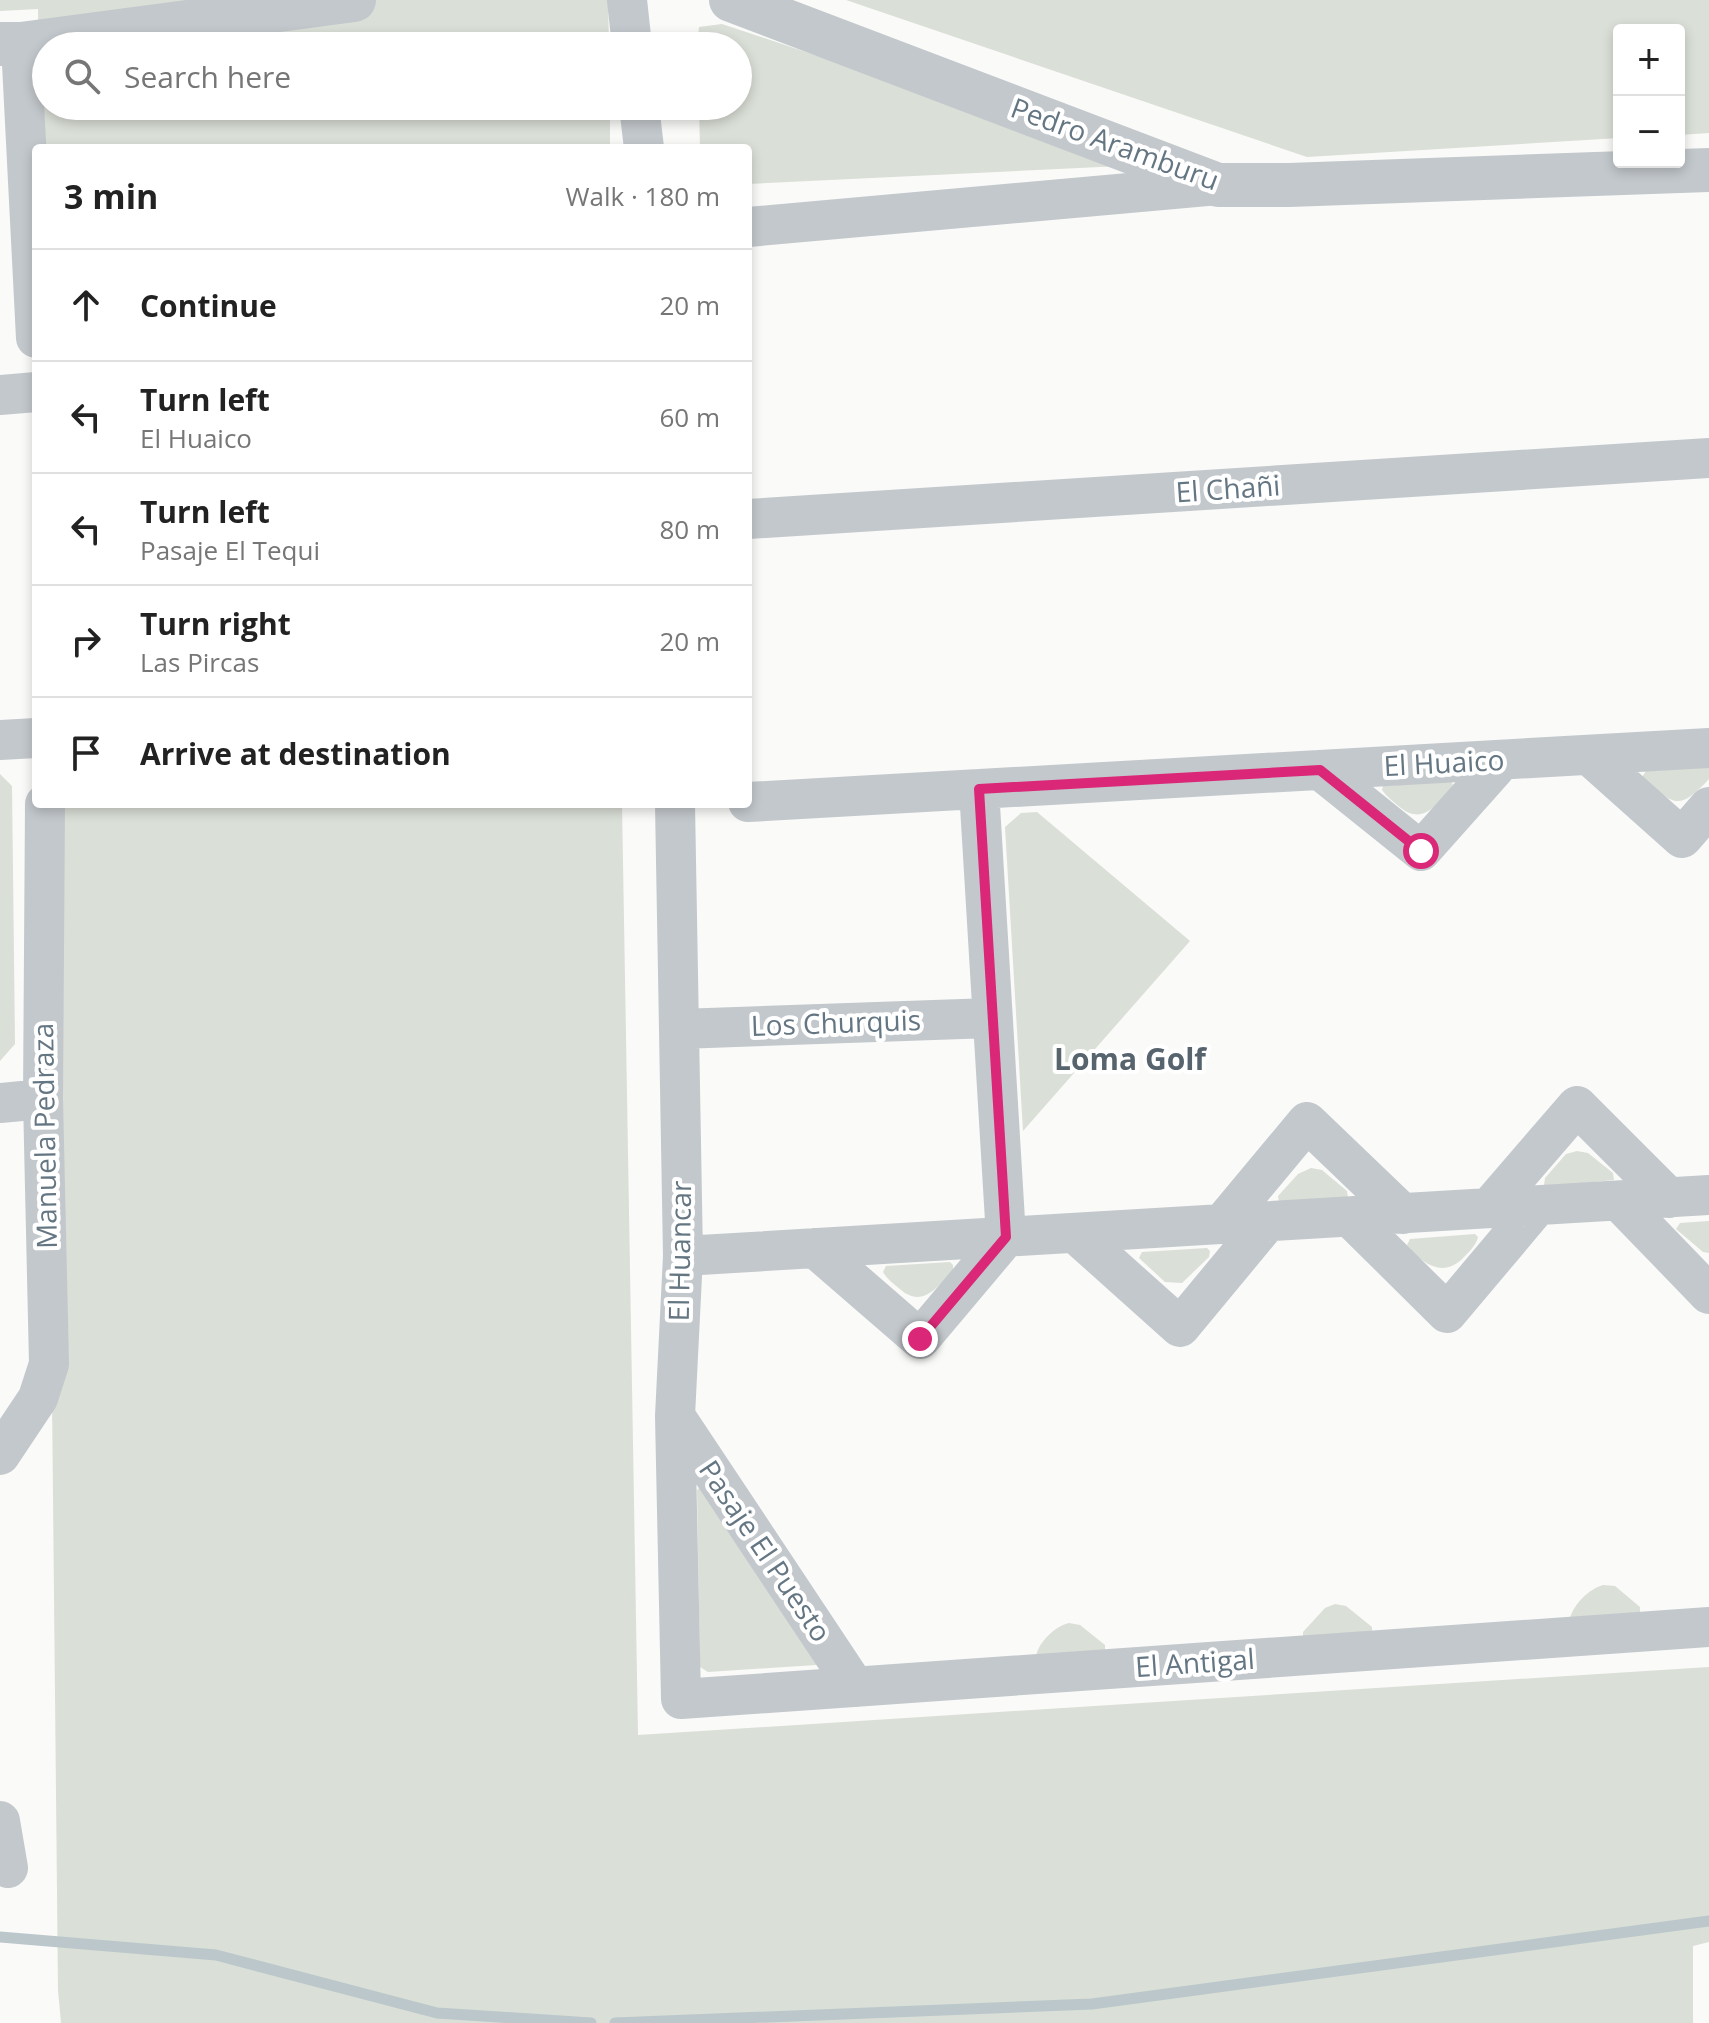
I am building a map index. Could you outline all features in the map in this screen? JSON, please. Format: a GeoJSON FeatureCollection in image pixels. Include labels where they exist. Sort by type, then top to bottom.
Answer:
{"type":"FeatureCollection","features":[{"type":"Feature","properties":{"kind":"street"},"geometry":{"type":"LineString","coordinates":[[105,32],[354,0]]}},
{"type":"Feature","properties":{"kind":"street"},"geometry":{"type":"LineString","coordinates":[[627,0],[630,32]]}},
{"type":"Feature","properties":{"kind":"street","name":"Pedro Aramburu"},"geometry":{"type":"LineString","coordinates":[[731,0],[1218,185],[1709,170]]}},
{"type":"Feature","properties":{"kind":"street"},"geometry":{"type":"LineString","coordinates":[[32,41],[11,44],[32,291]]}},
{"type":"Feature","properties":{"kind":"street"},"geometry":{"type":"LineString","coordinates":[[641,120],[644,144]]}},
{"type":"Feature","properties":{"kind":"street"},"geometry":{"type":"LineString","coordinates":[[752,227],[1218,185]]}},
{"type":"Feature","properties":{"kind":"street"},"geometry":{"type":"LineString","coordinates":[[0,395],[32,392]]}},
{"type":"Feature","properties":{"kind":"street","name":"El Chañi"},"geometry":{"type":"LineString","coordinates":[[752,519],[1709,458]]}},
{"type":"Feature","properties":{"kind":"street"},"geometry":{"type":"LineString","coordinates":[[0,740],[32,738]]}},
{"type":"Feature","properties":{"kind":"street","name":"El Huaico"},"geometry":{"type":"LineString","coordinates":[[752,802],[1709,748]]}},
{"type":"Feature","properties":{"kind":"street"},"geometry":{"type":"LineString","coordinates":[[1589,755],[1682,838],[1709,807]]}},
{"type":"Feature","properties":{"kind":"street"},"geometry":{"type":"LineString","coordinates":[[1320,770],[1421,851],[1502,760]]}},
{"type":"Feature","properties":{"kind":"street"},"geometry":{"type":"LineString","coordinates":[[815,1248],[920,1339],[1006,1237],[979,789]]}},
{"type":"Feature","properties":{"kind":"street","name":"Manuela Pedraza"},"geometry":{"type":"LineString","coordinates":[[0,1455],[38,1398],[49,1364],[43,1099],[45,808]]}},
{"type":"Feature","properties":{"kind":"street","name":"El Huancar"},"geometry":{"type":"LineString","coordinates":[[681,1699],[675,1416],[683,1256],[680,1029],[685,808]]}},
{"type":"Feature","properties":{"kind":"street","name":"Los Churquis"},"geometry":{"type":"LineString","coordinates":[[680,1029],[991,1018]]}},
{"type":"Feature","properties":{"kind":"street"},"geometry":{"type":"LineString","coordinates":[[0,1103],[43,1099]]}},
{"type":"Feature","properties":{"kind":"street"},"geometry":{"type":"LineString","coordinates":[[1489,1208],[1577,1106],[1669,1198]]}},
{"type":"Feature","properties":{"kind":"street"},"geometry":{"type":"LineString","coordinates":[[1222,1224],[1307,1122],[1403,1214]]}},
{"type":"Feature","properties":{"kind":"street"},"geometry":{"type":"LineString","coordinates":[[683,1256],[1709,1195]]}},
{"type":"Feature","properties":{"kind":"street"},"geometry":{"type":"LineString","coordinates":[[1619,1201],[1709,1294]]}},
{"type":"Feature","properties":{"kind":"street"},"geometry":{"type":"LineString","coordinates":[[1350,1217],[1447,1313],[1537,1206]]}},
{"type":"Feature","properties":{"kind":"street"},"geometry":{"type":"LineString","coordinates":[[1075,1233],[1180,1327],[1267,1222]]}},
{"type":"Feature","properties":{"kind":"street","name":"Pasaje El Puesto"},"geometry":{"type":"LineString","coordinates":[[675,1416],[855,1687]]}},
{"type":"Feature","properties":{"kind":"street","name":"El Antigal"},"geometry":{"type":"LineString","coordinates":[[681,1699],[1709,1627]]}},
{"type":"Feature","properties":{"kind":"street"},"geometry":{"type":"LineString","coordinates":[[0,1821],[8,1868]]}},
{"type":"Feature","properties":{"kind":"shaded area"},"geometry":{"type":"Polygon","coordinates":[[[0,0],[608,0],[609,32],[38,32],[38,9],[0,11],[0,0]]]}},
{"type":"Feature","properties":{"kind":"shaded area"},"geometry":{"type":"Polygon","coordinates":[[[846,0],[1709,0],[1709,133],[1685,135],[1685,24],[1613,24],[1613,138],[1307,157],[846,0]]]}},
{"type":"Feature","properties":{"kind":"shaded area"},"geometry":{"type":"Polygon","coordinates":[[[722,24],[746,32],[698,32],[699,27],[722,24]]]}},
{"type":"Feature","properties":{"kind":"shaded area"},"geometry":{"type":"Polygon","coordinates":[[[752,34],[1142,165],[752,184],[752,144],[700,144],[699,120],[752,120],[752,34]]]}},
{"type":"Feature","properties":{"kind":"shaded area"},"geometry":{"type":"Polygon","coordinates":[[[40,120],[610,120],[610,144],[40,144],[40,120]]]}},
{"type":"Feature","properties":{"kind":"shaded area"},"geometry":{"type":"Polygon","coordinates":[[[1709,767],[1709,779],[1690,797],[1676,801],[1642,777],[1646,771],[1709,767]]]}},
{"type":"Feature","properties":{"kind":"shaded area"},"geometry":{"type":"Polygon","coordinates":[[[0,774],[12,786],[15,1044],[0,1061],[0,774]]]}},
{"type":"Feature","properties":{"kind":"shaded area"},"geometry":{"type":"Polygon","coordinates":[[[1451,781],[1453,785],[1430,810],[1417,814],[1401,808],[1382,790],[1383,786],[1451,781]]]}},
{"type":"Feature","properties":{"kind":"shaded area"},"geometry":{"type":"Polygon","coordinates":[[[46,808],[622,808],[638,1735],[1709,1667],[1709,1942],[1693,1946],[1693,2023],[61,2023],[58,1990],[46,808]]]}},
{"type":"Feature","properties":{"kind":"shaded area"},"geometry":{"type":"Polygon","coordinates":[[[1037,812],[1190,941],[1023,1131],[1005,827],[1021,813],[1037,812]]]}},
{"type":"Feature","properties":{"kind":"shaded area"},"geometry":{"type":"Polygon","coordinates":[[[1577,1151],[1588,1153],[1613,1173],[1614,1180],[1544,1185],[1545,1178],[1566,1154],[1577,1151]]]}},
{"type":"Feature","properties":{"kind":"shaded area"},"geometry":{"type":"Polygon","coordinates":[[[1311,1168],[1322,1170],[1347,1191],[1348,1198],[1279,1203],[1278,1196],[1298,1174],[1311,1168]]]}},
{"type":"Feature","properties":{"kind":"shaded area"},"geometry":{"type":"Polygon","coordinates":[[[1709,1221],[1709,1253],[1703,1252],[1676,1229],[1680,1223],[1709,1221]]]}},
{"type":"Feature","properties":{"kind":"shaded area"},"geometry":{"type":"Polygon","coordinates":[[[1475,1234],[1478,1237],[1476,1243],[1464,1257],[1449,1267],[1426,1263],[1407,1245],[1410,1239],[1475,1234]]]}},
{"type":"Feature","properties":{"kind":"shaded area"},"geometry":{"type":"Polygon","coordinates":[[[1207,1248],[1209,1257],[1182,1283],[1165,1282],[1139,1258],[1142,1252],[1207,1248]]]}},
{"type":"Feature","properties":{"kind":"shaded area"},"geometry":{"type":"Polygon","coordinates":[[[950,1262],[953,1271],[923,1296],[909,1295],[883,1272],[886,1266],[950,1262]]]}},
{"type":"Feature","properties":{"kind":"shaded area"},"geometry":{"type":"Polygon","coordinates":[[[701,1486],[818,1662],[816,1665],[708,1672],[700,1667],[697,1490],[701,1486]]]}},
{"type":"Feature","properties":{"kind":"shaded area"},"geometry":{"type":"Polygon","coordinates":[[[1603,1585],[1615,1586],[1640,1607],[1640,1614],[1570,1618],[1583,1598],[1603,1585]]]}},
{"type":"Feature","properties":{"kind":"shaded area"},"geometry":{"type":"Polygon","coordinates":[[[1335,1604],[1346,1606],[1372,1627],[1372,1634],[1303,1639],[1303,1632],[1325,1608],[1335,1604]]]}},
{"type":"Feature","properties":{"kind":"shaded area"},"geometry":{"type":"Polygon","coordinates":[[[1069,1623],[1080,1625],[1105,1645],[1105,1652],[1036,1656],[1048,1635],[1069,1623]]]}},
{"type":"Feature","properties":{"kind":"waterway"},"geometry":{"type":"LineString","coordinates":[[615,2023],[1092,2004],[1709,1921]]}},
{"type":"Feature","properties":{"kind":"waterway"},"geometry":{"type":"LineString","coordinates":[[0,1937],[216,1955],[437,2013],[591,2023]]}},
{"type":"Feature","properties":{"kind":"district","name":"Loma Golf"},"geometry":{"type":"Point","coordinates":[1130,1060]}},
{"type":"Feature","properties":{"kind":"route"},"geometry":{"type":"LineString","coordinates":[[920,1339],[1006,1237],[979,789],[1320,770],[1421,851]]}}]}
